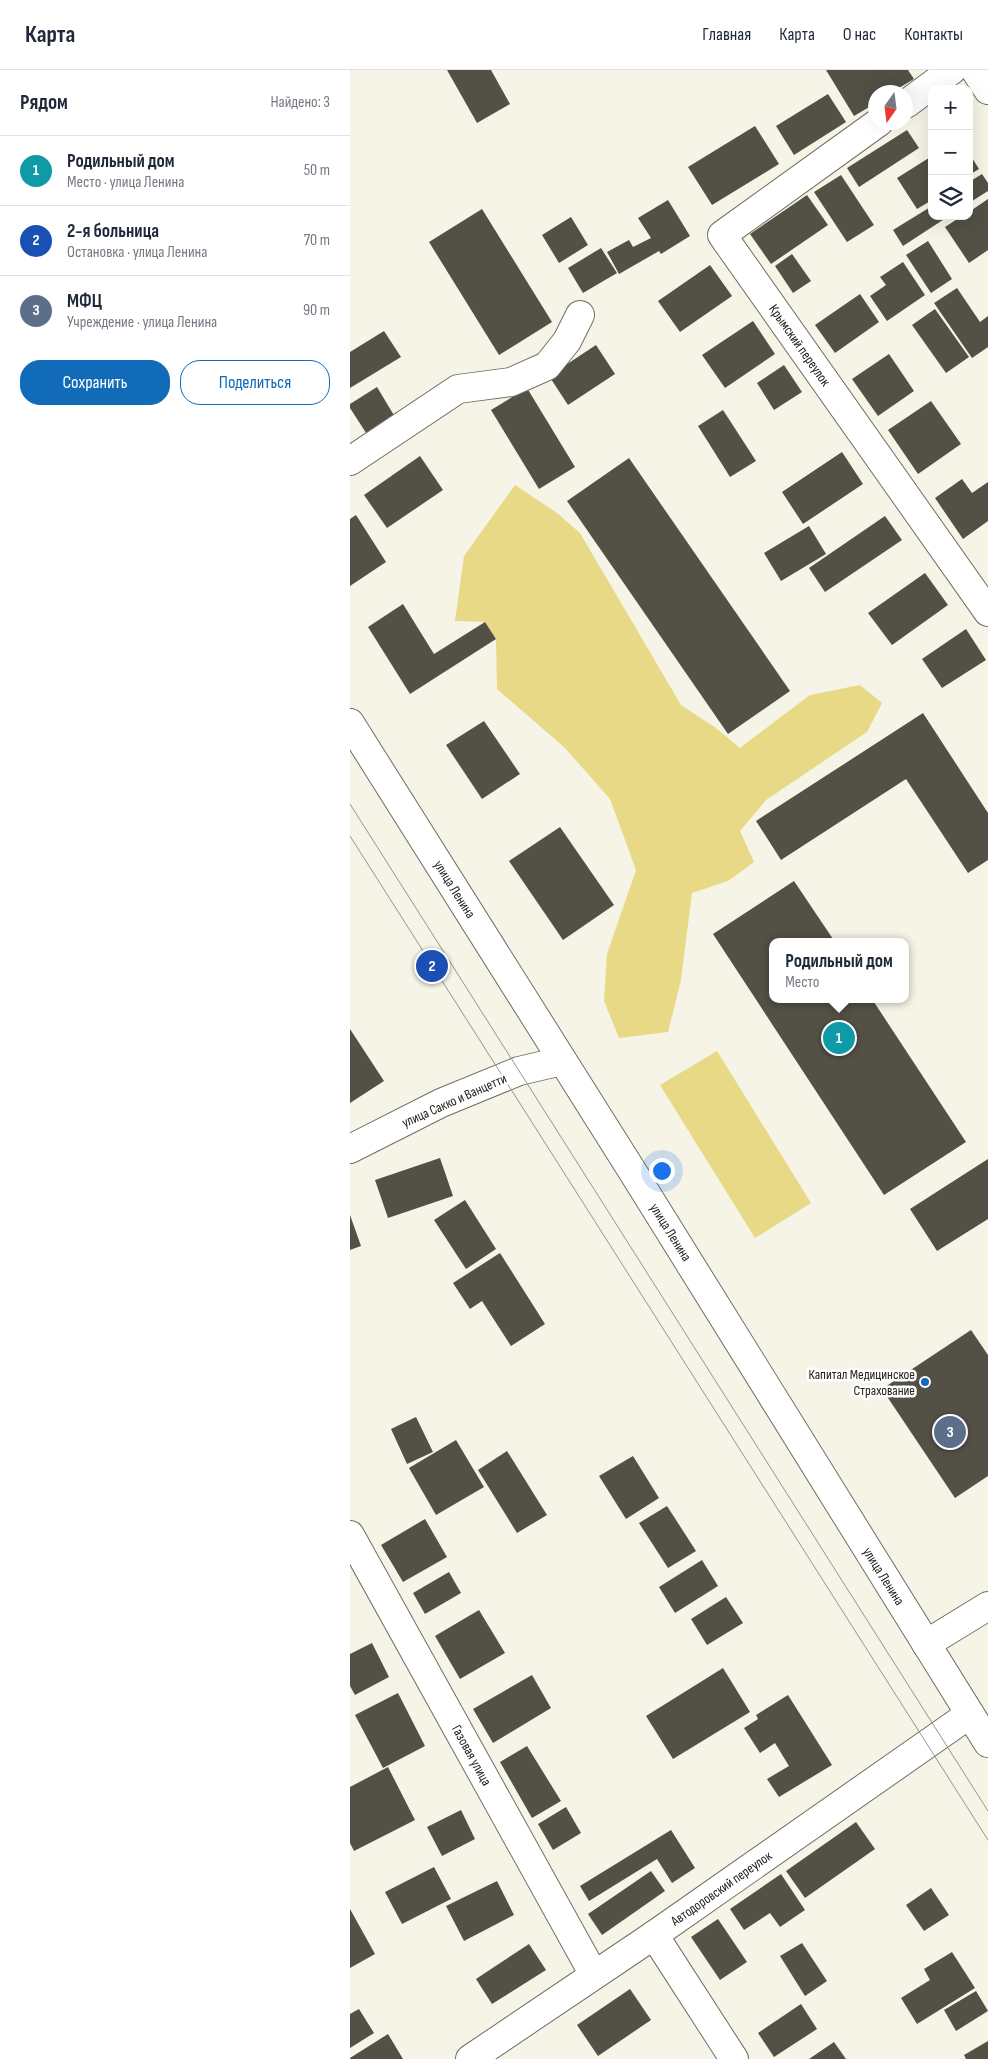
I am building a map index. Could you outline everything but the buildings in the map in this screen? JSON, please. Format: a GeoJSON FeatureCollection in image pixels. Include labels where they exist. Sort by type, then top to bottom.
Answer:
{"type":"FeatureCollection","features":[{"type":"Feature","properties":{"kind":"street"},"geometry":{"type":"LineString","coordinates":[[913,99],[952,70]]}},
{"type":"Feature","properties":{"kind":"street"},"geometry":{"type":"LineString","coordinates":[[975,70],[988,90]]}},
{"type":"Feature","properties":{"kind":"street","name":"Крымский переулок"},"geometry":{"type":"LineString","coordinates":[[868,130],[722,235],[988,612]]}},
{"type":"Feature","properties":{"kind":"street"},"geometry":{"type":"LineString","coordinates":[[350,461],[458,389],[511,382],[547,366],[567,341],[580,315]]}},
{"type":"Feature","properties":{"kind":"street","name":"улица Ленина"},"geometry":{"type":"LineString","coordinates":[[350,723],[988,1743]]}},
{"type":"Feature","properties":{"kind":"street","name":"улица Сакко и Ванцетти"},"geometry":{"type":"LineString","coordinates":[[350,1148],[441,1103],[519,1071],[562,1061]]}},
{"type":"Feature","properties":{"kind":"street","name":"Газовая улица"},"geometry":{"type":"LineString","coordinates":[[350,1535],[594,1975]]}},
{"type":"Feature","properties":{"kind":"street"},"geometry":{"type":"LineString","coordinates":[[926,1644],[988,1606]]}},
{"type":"Feature","properties":{"kind":"street","name":"Автодоровский переулок"},"geometry":{"type":"LineString","coordinates":[[470,2059],[654,1935],[970,1714]]}},
{"type":"Feature","properties":{"kind":"street"},"geometry":{"type":"LineString","coordinates":[[654,1935],[734,2059]]}},
{"type":"Feature","properties":{"kind":"shaded area"},"geometry":{"type":"Polygon","coordinates":[[[515,485],[557,513],[580,533],[681,705],[716,728],[740,748],[810,695],[860,685],[882,703],[867,732],[766,800],[740,831],[754,862],[728,881],[692,893],[681,980],[668,1032],[619,1038],[604,1001],[607,954],[636,870],[610,799],[565,748],[497,689],[496,639],[485,622],[455,621],[464,556],[515,485]]]}},
{"type":"Feature","properties":{"kind":"shaded area"},"geometry":{"type":"Polygon","coordinates":[[[717,1051],[811,1203],[755,1238],[660,1085],[717,1051]]]}},
{"type":"Feature","properties":{"kind":"tram line"},"geometry":{"type":"LineString","coordinates":[[350,804],[988,1811]]}},
{"type":"Feature","properties":{"kind":"tram line"},"geometry":{"type":"LineString","coordinates":[[350,836],[988,1840]]}},
{"type":"Feature","properties":{"kind":"place","name":"2-я больница"},"geometry":{"type":"Point","coordinates":[432,966]}},
{"type":"Feature","properties":{"kind":"place","name":"Родильный дом"},"geometry":{"type":"Point","coordinates":[839,1038]}},
{"type":"Feature","properties":{"kind":"place","name":"Капитал Медицинское Страхование"},"geometry":{"type":"Point","coordinates":[925,1382]}},
{"type":"Feature","properties":{"kind":"place","name":"МФЦ"},"geometry":{"type":"Point","coordinates":[950,1432]}}]}
